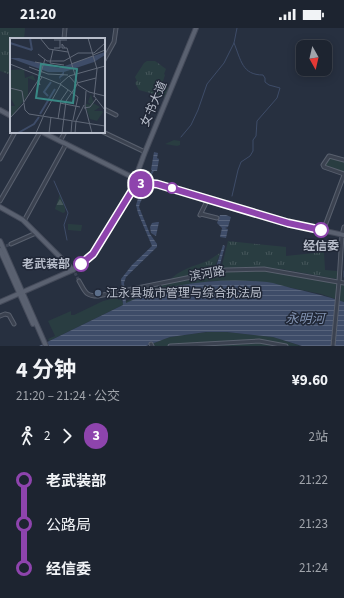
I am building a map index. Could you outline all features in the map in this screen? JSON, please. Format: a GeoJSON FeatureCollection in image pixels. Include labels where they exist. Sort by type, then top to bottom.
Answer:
{"type":"FeatureCollection","features":[{"type":"Feature","properties":{"kind":"main road","name":"女书大道"},"geometry":{"type":"LineString","coordinates":[[0,302],[74,272],[93,254],[136,186],[136,179],[145,152],[196,28]]}},
{"type":"Feature","properties":{"kind":"main road"},"geometry":{"type":"LineString","coordinates":[[0,110],[10,115]]}},
{"type":"Feature","properties":{"kind":"main road"},"geometry":{"type":"LineString","coordinates":[[43,133],[144,183]]}},
{"type":"Feature","properties":{"kind":"main road"},"geometry":{"type":"LineString","coordinates":[[136,186],[144,183],[152,183],[288,223],[343,235]]}},
{"type":"Feature","properties":{"kind":"main road"},"geometry":{"type":"LineString","coordinates":[[0,208],[24,221],[74,272]]}},
{"type":"Feature","properties":{"kind":"main road"},"geometry":{"type":"LineString","coordinates":[[0,241],[2,249],[45,346]]}},
{"type":"Feature","properties":{"kind":"street"},"geometry":{"type":"LineString","coordinates":[[64,38],[65,28]]}},
{"type":"Feature","properties":{"kind":"street"},"geometry":{"type":"LineString","coordinates":[[105,58],[114,42],[116,28]]}},
{"type":"Feature","properties":{"kind":"street"},"geometry":{"type":"LineString","coordinates":[[105,110],[116,115]]}},
{"type":"Feature","properties":{"kind":"street"},"geometry":{"type":"LineString","coordinates":[[0,159],[14,133]]}},
{"type":"Feature","properties":{"kind":"street"},"geometry":{"type":"LineString","coordinates":[[0,201],[40,133]]}},
{"type":"Feature","properties":{"kind":"street"},"geometry":{"type":"LineString","coordinates":[[60,140],[64,133]]}},
{"type":"Feature","properties":{"kind":"street"},"geometry":{"type":"LineString","coordinates":[[105,133],[145,152]]}},
{"type":"Feature","properties":{"kind":"street"},"geometry":{"type":"LineString","coordinates":[[24,221],[66,144]]}},
{"type":"Feature","properties":{"kind":"street"},"geometry":{"type":"LineString","coordinates":[[323,231],[344,174],[324,167],[324,165],[329,156],[344,160]]}},
{"type":"Feature","properties":{"kind":"street"},"geometry":{"type":"LineString","coordinates":[[208,199],[201,214],[217,218]]}},
{"type":"Feature","properties":{"kind":"street"},"geometry":{"type":"LineString","coordinates":[[333,346],[344,227]]}},
{"type":"Feature","properties":{"kind":"street"},"geometry":{"type":"LineString","coordinates":[[11,244],[36,233]]}},
{"type":"Feature","properties":{"kind":"street","name":"滨河路"},"geometry":{"type":"LineString","coordinates":[[79,281],[87,294],[91,296],[98,296],[220,270],[247,269],[276,271],[344,283]]}},
{"type":"Feature","properties":{"kind":"street"},"geometry":{"type":"LineString","coordinates":[[0,316],[7,314],[11,317],[14,324]]}},
{"type":"Feature","properties":{"kind":"street"},"geometry":{"type":"LineString","coordinates":[[258,346],[259,341]]}},
{"type":"Feature","properties":{"kind":"street"},"geometry":{"type":"LineString","coordinates":[[170,346],[259,341],[286,346]]}},
{"type":"Feature","properties":{"kind":"green space"},"geometry":{"type":"Polygon","coordinates":[[[0,28],[25,28],[24,38],[10,38],[10,75],[0,71],[0,28]]]}},
{"type":"Feature","properties":{"kind":"green space"},"geometry":{"type":"Polygon","coordinates":[[[147,61],[155,61],[166,69],[162,84],[169,88],[165,97],[139,90],[135,83],[137,81],[135,77],[147,61]]]}},
{"type":"Feature","properties":{"kind":"green space"},"geometry":{"type":"Polygon","coordinates":[[[174,140],[180,141],[180,145],[165,144],[174,140]]]}},
{"type":"Feature","properties":{"kind":"green space"},"geometry":{"type":"Polygon","coordinates":[[[328,157],[344,160],[344,174],[324,166],[328,157]]]}},
{"type":"Feature","properties":{"kind":"green space"},"geometry":{"type":"Polygon","coordinates":[[[60,194],[65,208],[65,212],[63,213],[55,209],[60,194]]]}},
{"type":"Feature","properties":{"kind":"green space"},"geometry":{"type":"Polygon","coordinates":[[[68,224],[82,225],[81,231],[68,230],[68,224]]]}},
{"type":"Feature","properties":{"kind":"green space"},"geometry":{"type":"Polygon","coordinates":[[[228,241],[286,247],[286,256],[324,252],[325,270],[337,271],[337,279],[281,269],[246,267],[221,269],[228,241]]]}},
{"type":"Feature","properties":{"kind":"green space"},"geometry":{"type":"Polygon","coordinates":[[[309,243],[314,244],[317,248],[322,248],[324,250],[322,252],[307,252],[309,243]]]}},
{"type":"Feature","properties":{"kind":"green space"},"geometry":{"type":"Polygon","coordinates":[[[220,253],[214,269],[205,273],[169,281],[183,271],[209,260],[220,253]]]}},
{"type":"Feature","properties":{"kind":"green space"},"geometry":{"type":"Polygon","coordinates":[[[264,269],[344,284],[344,302],[321,294],[268,283],[210,281],[139,297],[49,341],[48,339],[55,336],[48,321],[71,311],[71,315],[74,315],[103,301],[118,297],[118,300],[121,299],[123,303],[169,281],[220,270],[264,269]]]}},
{"type":"Feature","properties":{"kind":"green space"},"geometry":{"type":"Polygon","coordinates":[[[207,332],[227,332],[273,337],[301,346],[151,346],[151,344],[170,337],[207,332]]]}},
{"type":"Feature","properties":{"kind":"water","name":"永明河"},"geometry":{"type":"Polygon","coordinates":[[[154,152],[158,153],[157,158],[159,159],[157,171],[154,171],[151,176],[151,185],[139,207],[150,234],[157,244],[157,247],[126,277],[124,283],[126,303],[160,290],[195,283],[213,281],[270,282],[344,302],[344,346],[302,346],[273,337],[227,332],[206,332],[170,337],[146,346],[39,346],[123,305],[121,279],[132,265],[152,246],[136,205],[140,192],[145,187],[152,170],[154,152]]]}},
{"type":"Feature","properties":{"kind":"water"},"geometry":{"type":"Polygon","coordinates":[[[220,215],[231,217],[228,227],[225,228],[228,229],[226,238],[220,237],[222,228],[217,223],[220,215]]]}},
{"type":"Feature","properties":{"kind":"water"},"geometry":{"type":"Polygon","coordinates":[[[159,222],[156,236],[151,233],[150,227],[152,223],[159,222]]]}},
{"type":"Feature","properties":{"kind":"water"},"geometry":{"type":"Polygon","coordinates":[[[223,245],[225,246],[219,268],[216,267],[223,245]]]}},
{"type":"Feature","properties":{"kind":"waterway"},"geometry":{"type":"LineString","coordinates":[[181,137],[191,125],[207,84],[224,63],[234,43],[237,28]]}},
{"type":"Feature","properties":{"kind":"waterway"},"geometry":{"type":"LineString","coordinates":[[232,196],[241,162],[250,156],[253,151],[253,140],[256,136],[257,121],[277,98],[280,88],[269,85],[265,82],[263,75],[256,74],[246,69],[234,43]]}},
{"type":"Feature","properties":{"kind":"waterway"},"geometry":{"type":"LineString","coordinates":[[54,181],[68,213],[64,225],[67,240]]}},
{"type":"Feature","properties":{"kind":"waterway"},"geometry":{"type":"LineString","coordinates":[[344,271],[344,277]]}},
{"type":"Feature","properties":{"kind":"tunnel"},"geometry":{"type":"LineString","coordinates":[[6,246],[11,244]]}},
{"type":"Feature","properties":{"kind":"tunnel"},"geometry":{"type":"LineString","coordinates":[[75,273],[79,281]]}},
{"type":"Feature","properties":{"kind":"bus line","name":"3"},"geometry":{"type":"LineString","coordinates":[[81,264],[93,254],[133,189],[141,183],[157,184],[288,223],[321,230]]}},
{"type":"Feature","properties":{"kind":"place","name":"经信委"},"geometry":{"type":"Point","coordinates":[321,230]}},
{"type":"Feature","properties":{"kind":"place","name":"老武装部"},"geometry":{"type":"Point","coordinates":[81,264]}},
{"type":"Feature","properties":{"kind":"place","name":"江永县城市管理与综合执法局"},"geometry":{"type":"Point","coordinates":[98,293]}}]}
